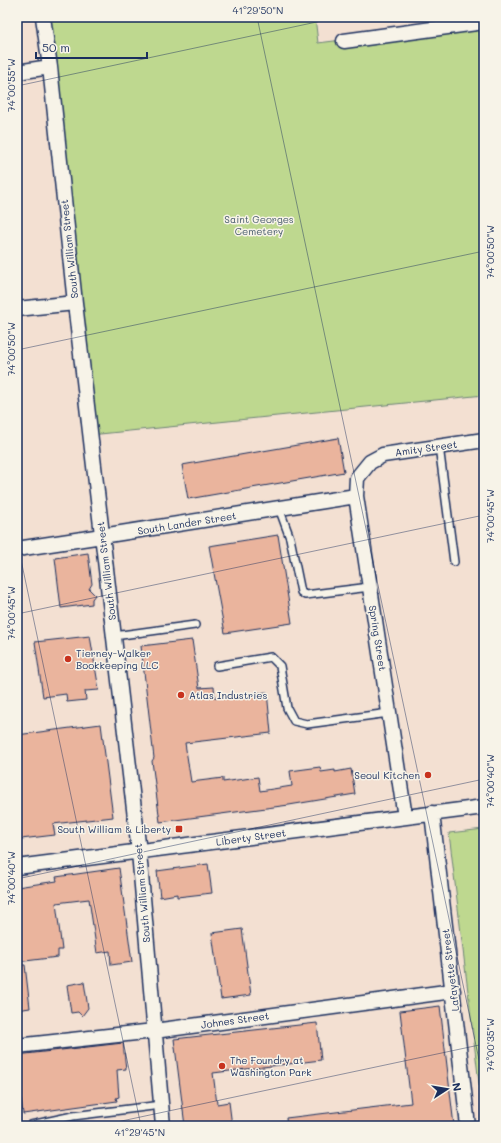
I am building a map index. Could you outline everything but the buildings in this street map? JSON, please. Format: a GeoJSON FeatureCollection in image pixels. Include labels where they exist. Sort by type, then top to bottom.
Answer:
{"type":"FeatureCollection","features":[{"type":"Feature","properties":{"kind":"street","name":"South William Street"},"geometry":{"type":"LineString","coordinates":[[43,17],[50,67],[75,303],[139,852],[163,1126]]}},
{"type":"Feature","properties":{"kind":"street"},"geometry":{"type":"LineString","coordinates":[[344,41],[443,22],[484,22]]}},
{"type":"Feature","properties":{"kind":"street"},"geometry":{"type":"LineString","coordinates":[[17,72],[50,67]]}},
{"type":"Feature","properties":{"kind":"street"},"geometry":{"type":"LineString","coordinates":[[17,309],[75,303]]}},
{"type":"Feature","properties":{"kind":"street","name":"Amity Street"},"geometry":{"type":"LineString","coordinates":[[370,462],[383,455],[484,440]]}},
{"type":"Feature","properties":{"kind":"street","name":"Spring Street"},"geometry":{"type":"LineString","coordinates":[[370,462],[357,478],[356,496],[405,817]]}},
{"type":"Feature","properties":{"kind":"street","name":"South Lander Street"},"geometry":{"type":"LineString","coordinates":[[17,549],[356,496]]}},
{"type":"Feature","properties":{"kind":"street","name":"Liberty Street"},"geometry":{"type":"LineString","coordinates":[[17,867],[484,807]]}},
{"type":"Feature","properties":{"kind":"street","name":"Lafayette Street"},"geometry":{"type":"LineString","coordinates":[[432,814],[468,1126]]}},
{"type":"Feature","properties":{"kind":"street","name":"Johnes Street"},"geometry":{"type":"LineString","coordinates":[[17,1046],[154,1031],[453,991]]}},
{"type":"Feature","properties":{"kind":"lane"},"geometry":{"type":"LineString","coordinates":[[439,446],[454,562]]}},
{"type":"Feature","properties":{"kind":"lane"},"geometry":{"type":"LineString","coordinates":[[279,508],[290,538],[301,592],[304,595],[370,587]]}},
{"type":"Feature","properties":{"kind":"lane"},"geometry":{"type":"LineString","coordinates":[[114,636],[195,625]]}},
{"type":"Feature","properties":{"kind":"lane"},"geometry":{"type":"LineString","coordinates":[[218,666],[271,658],[280,666],[287,708],[294,721],[307,724],[389,713]]}},
{"type":"Feature","properties":{"kind":"lane"},"geometry":{"type":"LineString","coordinates":[[31,1125],[73,1116],[161,1105]]}},
{"type":"Feature","properties":{"kind":"green space","name":"Saint Georges Cemetery"},"geometry":{"type":"Polygon","coordinates":[[[42,17],[315,17],[318,43],[478,23],[484,58],[484,395],[90,435],[42,17]]]}},
{"type":"Feature","properties":{"kind":"green space"},"geometry":{"type":"Polygon","coordinates":[[[484,829],[484,1125],[449,833],[484,829]]]}},
{"type":"Feature","properties":{"kind":"place","name":"Tierney-Walker Bookkeeping LLC"},"geometry":{"type":"Point","coordinates":[68,659]}},
{"type":"Feature","properties":{"kind":"place","name":"Atlas Industries"},"geometry":{"type":"Point","coordinates":[181,695]}},
{"type":"Feature","properties":{"kind":"place","name":"Seoul Kitchen"},"geometry":{"type":"Point","coordinates":[428,775]}},
{"type":"Feature","properties":{"kind":"place","name":"South William & Liberty"},"geometry":{"type":"Point","coordinates":[179,829]}},
{"type":"Feature","properties":{"kind":"place","name":"The Foundry at Washington Park"},"geometry":{"type":"Point","coordinates":[222,1066]}}]}
